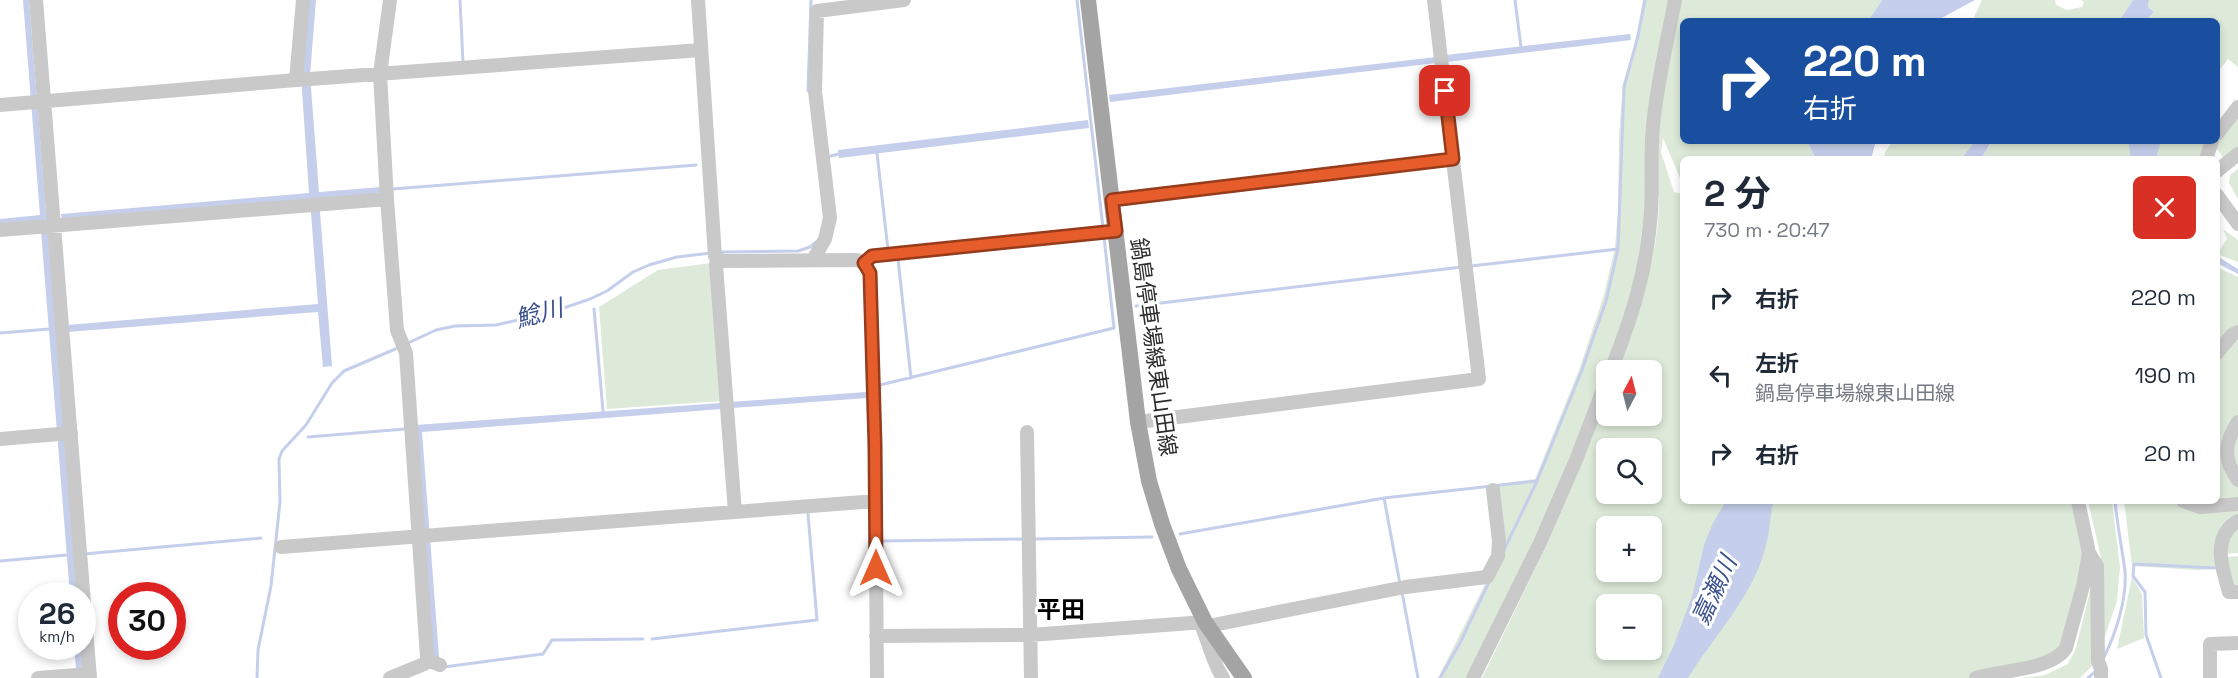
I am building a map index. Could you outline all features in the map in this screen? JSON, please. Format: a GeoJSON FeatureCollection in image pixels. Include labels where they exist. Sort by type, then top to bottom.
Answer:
{"type":"FeatureCollection","features":[{"type":"Feature","properties":{"kind":"main road","name":"鍋島停車場線東山田線"},"geometry":{"type":"LineString","coordinates":[[1088,0],[1112,200],[1107,232],[1149,481],[1179,569],[1204,624],[1244,678]]}},
{"type":"Feature","properties":{"kind":"street"},"geometry":{"type":"LineString","coordinates":[[36,0],[80,554],[85,675],[38,678]]}},
{"type":"Feature","properties":{"kind":"street"},"geometry":{"type":"LineString","coordinates":[[302,80],[303,0]]}},
{"type":"Feature","properties":{"kind":"street"},"geometry":{"type":"LineString","coordinates":[[390,0],[380,74],[387,199],[399,336],[405,350],[417,537],[434,662],[390,678]]}},
{"type":"Feature","properties":{"kind":"street"},"geometry":{"type":"LineString","coordinates":[[698,0],[735,512]]}},
{"type":"Feature","properties":{"kind":"street"},"geometry":{"type":"LineString","coordinates":[[813,260],[825,239],[830,218],[815,91],[817,11],[904,0]]}},
{"type":"Feature","properties":{"kind":"street"},"geometry":{"type":"LineString","coordinates":[[1138,422],[1479,379],[1434,0]]}},
{"type":"Feature","properties":{"kind":"street"},"geometry":{"type":"LineString","coordinates":[[1615,360],[1640,289],[1651,211],[1652,128],[1675,0]]}},
{"type":"Feature","properties":{"kind":"street"},"geometry":{"type":"LineString","coordinates":[[0,105],[701,50]]}},
{"type":"Feature","properties":{"kind":"street"},"geometry":{"type":"LineString","coordinates":[[2220,130],[2238,106]]}},
{"type":"Feature","properties":{"kind":"street"},"geometry":{"type":"LineString","coordinates":[[2220,169],[2238,154]]}},
{"type":"Feature","properties":{"kind":"street"},"geometry":{"type":"LineString","coordinates":[[1112,200],[1453,159]]}},
{"type":"Feature","properties":{"kind":"street"},"geometry":{"type":"LineString","coordinates":[[0,230],[387,199]]}},
{"type":"Feature","properties":{"kind":"street"},"geometry":{"type":"LineString","coordinates":[[2220,199],[2238,224]]}},
{"type":"Feature","properties":{"kind":"street"},"geometry":{"type":"LineString","coordinates":[[864,263],[872,256],[1107,232]]}},
{"type":"Feature","properties":{"kind":"street"},"geometry":{"type":"LineString","coordinates":[[715,253],[723,261],[857,260],[864,263],[870,273],[876,501],[877,678]]}},
{"type":"Feature","properties":{"kind":"street"},"geometry":{"type":"LineString","coordinates":[[2220,349],[2232,335],[2238,332]]}},
{"type":"Feature","properties":{"kind":"street"},"geometry":{"type":"LineString","coordinates":[[1473,678],[1540,543],[1596,408]]}},
{"type":"Feature","properties":{"kind":"street"},"geometry":{"type":"LineString","coordinates":[[2238,422],[2231,432],[2227,446],[2228,464],[2238,480]]}},
{"type":"Feature","properties":{"kind":"street"},"geometry":{"type":"LineString","coordinates":[[1027,432],[1031,678]]}},
{"type":"Feature","properties":{"kind":"street"},"geometry":{"type":"LineString","coordinates":[[0,439],[70,433]]}},
{"type":"Feature","properties":{"kind":"street"},"geometry":{"type":"LineString","coordinates":[[876,636],[1030,635],[1204,624],[1405,587],[1488,577],[1498,556],[1499,540],[1493,490]]}},
{"type":"Feature","properties":{"kind":"street"},"geometry":{"type":"LineString","coordinates":[[281,547],[876,501]]}},
{"type":"Feature","properties":{"kind":"street"},"geometry":{"type":"LineString","coordinates":[[1976,678],[2044,663],[2062,655],[2076,617],[2089,554],[2079,504]]}},
{"type":"Feature","properties":{"kind":"street"},"geometry":{"type":"LineString","coordinates":[[2192,504],[2200,507],[2238,504]]}},
{"type":"Feature","properties":{"kind":"street"},"geometry":{"type":"LineString","coordinates":[[2238,521],[2226,531],[2220,542],[2229,592],[2238,592]]}},
{"type":"Feature","properties":{"kind":"street"},"geometry":{"type":"LineString","coordinates":[[2089,554],[2097,566],[2100,670]]}},
{"type":"Feature","properties":{"kind":"street"},"geometry":{"type":"LineString","coordinates":[[1204,624],[1218,671],[1223,678]]}},
{"type":"Feature","properties":{"kind":"street"},"geometry":{"type":"LineString","coordinates":[[2210,678],[2210,644],[2238,643]]}},
{"type":"Feature","properties":{"kind":"green space"},"geometry":{"type":"Polygon","coordinates":[[[1643,0],[1882,0],[1870,18],[1680,18],[1680,144],[1808,144],[1814,156],[1680,156],[1680,178],[1663,138],[1661,152],[1674,192],[1680,193],[1680,504],[2076,504],[2083,540],[2082,571],[2061,650],[2049,659],[1969,678],[1482,678],[1547,545],[1596,426],[1662,426],[1662,360],[1621,360],[1646,284],[1656,239],[1659,195],[1643,224],[1636,274],[1616,342],[1609,360],[1596,360],[1596,392],[1536,541],[1466,678],[1438,678],[1502,550],[1497,484],[1535,479],[1579,370],[1604,295],[1615,247],[1623,84],[1635,44],[1643,0]]]}},
{"type":"Feature","properties":{"kind":"green space"},"geometry":{"type":"Polygon","coordinates":[[[1982,0],[2055,0],[2056,5],[2067,10],[2082,7],[2084,2],[2081,0],[2133,0],[2121,18],[1973,18],[1982,0]]]}},
{"type":"Feature","properties":{"kind":"green space"},"geometry":{"type":"Polygon","coordinates":[[[2149,0],[2238,0],[2238,67],[2228,59],[2220,69],[2220,18],[2148,18],[2154,12],[2148,7],[2149,0]]]}},
{"type":"Feature","properties":{"kind":"green space"},"geometry":{"type":"Polygon","coordinates":[[[2238,115],[2238,152],[2225,160],[2214,145],[2220,144],[2220,138],[2238,115]]]}},
{"type":"Feature","properties":{"kind":"green space"},"geometry":{"type":"Polygon","coordinates":[[[1891,144],[1973,144],[1963,156],[1884,156],[1891,144]]]}},
{"type":"Feature","properties":{"kind":"green space"},"geometry":{"type":"Polygon","coordinates":[[[1991,144],[2128,144],[2130,156],[1983,156],[1991,144]]]}},
{"type":"Feature","properties":{"kind":"green space"},"geometry":{"type":"Polygon","coordinates":[[[2160,144],[2206,144],[2204,156],[2157,156],[2160,144]]]}},
{"type":"Feature","properties":{"kind":"green space"},"geometry":{"type":"Polygon","coordinates":[[[2238,169],[2238,199],[2229,183],[2230,175],[2238,169]]]}},
{"type":"Feature","properties":{"kind":"green space"},"geometry":{"type":"Polygon","coordinates":[[[2223,229],[2238,240],[2238,262],[2220,255],[2220,250],[2227,239],[2223,229]]]}},
{"type":"Feature","properties":{"kind":"green space"},"geometry":{"type":"Polygon","coordinates":[[[711,263],[722,401],[607,409],[599,307],[658,270],[711,263]]]}},
{"type":"Feature","properties":{"kind":"green space"},"geometry":{"type":"Polygon","coordinates":[[[2220,268],[2238,277],[2238,553],[2226,554],[2216,569],[2132,566],[2124,504],[2220,504],[2220,268]]]}},
{"type":"Feature","properties":{"kind":"green space"},"geometry":{"type":"Polygon","coordinates":[[[2089,504],[2112,504],[2120,567],[2117,601],[2100,651],[2101,558],[2089,504]]]}},
{"type":"Feature","properties":{"kind":"green space"},"geometry":{"type":"Polygon","coordinates":[[[2238,556],[2238,589],[2230,590],[2227,557],[2238,556]]]}},
{"type":"Feature","properties":{"kind":"green space"},"geometry":{"type":"Polygon","coordinates":[[[2094,574],[2092,666],[2080,678],[2022,678],[2045,675],[2068,664],[2076,648],[2094,574]]]}},
{"type":"Feature","properties":{"kind":"green space"},"geometry":{"type":"Polygon","coordinates":[[[2132,577],[2142,594],[2144,638],[2117,649],[2132,577]]]}},
{"type":"Feature","properties":{"kind":"water"},"geometry":{"type":"Polygon","coordinates":[[[23,0],[29,0],[47,223],[0,225],[0,219],[40,215],[23,0]]]}},
{"type":"Feature","properties":{"kind":"water"},"geometry":{"type":"Polygon","coordinates":[[[308,0],[316,0],[310,75],[319,192],[381,187],[382,194],[319,199],[332,366],[323,367],[318,312],[68,332],[67,325],[318,304],[310,200],[62,221],[61,214],[309,193],[301,76],[308,0]]]}},
{"type":"Feature","properties":{"kind":"water"},"geometry":{"type":"Polygon","coordinates":[[[1882,0],[1975,0],[1942,18],[1870,18],[1882,0]]]}},
{"type":"Feature","properties":{"kind":"water"},"geometry":{"type":"Polygon","coordinates":[[[2133,0],[2149,0],[2148,7],[2154,12],[2148,18],[2121,18],[2133,0]]]}},
{"type":"Feature","properties":{"kind":"water"},"geometry":{"type":"Polygon","coordinates":[[[1630,34],[1631,40],[1447,62],[1446,55],[1630,34]]]}},
{"type":"Feature","properties":{"kind":"water"},"geometry":{"type":"Polygon","coordinates":[[[1436,57],[1436,63],[1110,102],[1109,95],[1436,57]]]}},
{"type":"Feature","properties":{"kind":"water"},"geometry":{"type":"Polygon","coordinates":[[[1088,120],[1089,128],[839,158],[838,150],[1088,120]]]}},
{"type":"Feature","properties":{"kind":"water"},"geometry":{"type":"Polygon","coordinates":[[[1808,144],[1875,144],[1872,156],[1814,156],[1808,144]]]}},
{"type":"Feature","properties":{"kind":"water"},"geometry":{"type":"Polygon","coordinates":[[[1973,144],[1990,144],[1983,156],[1963,156],[1973,144]]]}},
{"type":"Feature","properties":{"kind":"water"},"geometry":{"type":"Polygon","coordinates":[[[2128,144],[2160,144],[2157,156],[2130,156],[2128,144]]]}},
{"type":"Feature","properties":{"kind":"water"},"geometry":{"type":"Polygon","coordinates":[[[41,231],[48,231],[76,582],[69,582],[41,231]]]}},
{"type":"Feature","properties":{"kind":"water"},"geometry":{"type":"Polygon","coordinates":[[[2220,258],[2238,269],[2238,274],[2220,265],[2220,258]]]}},
{"type":"Feature","properties":{"kind":"water"},"geometry":{"type":"Polygon","coordinates":[[[866,392],[867,398],[732,408],[731,402],[866,392]]]}},
{"type":"Feature","properties":{"kind":"water"},"geometry":{"type":"Polygon","coordinates":[[[721,403],[722,409],[422,432],[439,657],[432,657],[415,425],[721,403]]]}},
{"type":"Feature","properties":{"kind":"water","name":"嘉瀬川"},"geometry":{"type":"Polygon","coordinates":[[[1724,504],[1774,504],[1767,541],[1758,569],[1741,601],[1688,678],[1658,678],[1674,645],[1693,593],[1704,545],[1724,504]]]}},
{"type":"Feature","properties":{"kind":"water"},"geometry":{"type":"Polygon","coordinates":[[[75,660],[82,660],[83,678],[77,678],[75,660]]]}},
{"type":"Feature","properties":{"kind":"waterway"},"geometry":{"type":"LineString","coordinates":[[460,0],[463,63]]}},
{"type":"Feature","properties":{"kind":"waterway","name":"鯰川"},"geometry":{"type":"LineString","coordinates":[[808,91],[811,0]]}},
{"type":"Feature","properties":{"kind":"waterway"},"geometry":{"type":"LineString","coordinates":[[1077,0],[1103,228]]}},
{"type":"Feature","properties":{"kind":"waterway"},"geometry":{"type":"LineString","coordinates":[[1515,0],[1521,47]]}},
{"type":"Feature","properties":{"kind":"waterway"},"geometry":{"type":"LineString","coordinates":[[1504,550],[1537,481],[1582,370],[1606,301],[1618,249],[1624,87],[1645,0]]}},
{"type":"Feature","properties":{"kind":"waterway"},"geometry":{"type":"LineString","coordinates":[[877,153],[888,250]]}},
{"type":"Feature","properties":{"kind":"waterway"},"geometry":{"type":"LineString","coordinates":[[826,157],[839,154]]}},
{"type":"Feature","properties":{"kind":"waterway"},"geometry":{"type":"LineString","coordinates":[[393,189],[696,165]]}},
{"type":"Feature","properties":{"kind":"waterway"},"geometry":{"type":"LineString","coordinates":[[880,388],[880,385],[1114,328],[1104,237]]}},
{"type":"Feature","properties":{"kind":"waterway","name":"鯰川"},"geometry":{"type":"LineString","coordinates":[[718,252],[798,251],[816,242]]}},
{"type":"Feature","properties":{"kind":"waterway"},"geometry":{"type":"LineString","coordinates":[[1471,266],[1618,249]]}},
{"type":"Feature","properties":{"kind":"waterway","name":"鯰川"},"geometry":{"type":"LineString","coordinates":[[406,344],[436,330],[455,326],[496,325],[552,312],[607,291],[633,272],[649,265],[677,257],[711,253]]}},
{"type":"Feature","properties":{"kind":"waterway"},"geometry":{"type":"LineString","coordinates":[[898,259],[911,378]]}},
{"type":"Feature","properties":{"kind":"waterway"},"geometry":{"type":"LineString","coordinates":[[1136,306],[1462,267]]}},
{"type":"Feature","properties":{"kind":"waterway"},"geometry":{"type":"LineString","coordinates":[[594,309],[603,411]]}},
{"type":"Feature","properties":{"kind":"waterway"},"geometry":{"type":"LineString","coordinates":[[0,333],[49,329]]}},
{"type":"Feature","properties":{"kind":"waterway","name":"鯰川"},"geometry":{"type":"LineString","coordinates":[[257,678],[258,650],[271,586],[280,502],[279,459],[282,451],[306,425],[332,383],[344,371],[400,347]]}},
{"type":"Feature","properties":{"kind":"waterway"},"geometry":{"type":"LineString","coordinates":[[308,437],[405,429]]}},
{"type":"Feature","properties":{"kind":"waterway"},"geometry":{"type":"LineString","coordinates":[[1180,534],[1384,498],[1537,481]]}},
{"type":"Feature","properties":{"kind":"waterway"},"geometry":{"type":"LineString","coordinates":[[1384,498],[1400,584]]}},
{"type":"Feature","properties":{"kind":"waterway"},"geometry":{"type":"LineString","coordinates":[[2104,657],[2120,616],[2125,582],[2115,504]]}},
{"type":"Feature","properties":{"kind":"waterway"},"geometry":{"type":"LineString","coordinates":[[652,639],[817,620],[808,514]]}},
{"type":"Feature","properties":{"kind":"waterway"},"geometry":{"type":"LineString","coordinates":[[1034,539],[1152,537]]}},
{"type":"Feature","properties":{"kind":"waterway"},"geometry":{"type":"LineString","coordinates":[[84,554],[261,538]]}},
{"type":"Feature","properties":{"kind":"waterway"},"geometry":{"type":"LineString","coordinates":[[881,541],[1025,539]]}},
{"type":"Feature","properties":{"kind":"waterway"},"geometry":{"type":"LineString","coordinates":[[0,561],[67,555]]}},
{"type":"Feature","properties":{"kind":"waterway"},"geometry":{"type":"LineString","coordinates":[[2161,678],[2146,635],[2145,592],[2133,576],[2134,564],[2217,568]]}},
{"type":"Feature","properties":{"kind":"waterway"},"geometry":{"type":"LineString","coordinates":[[1440,678],[1460,643],[1490,580]]}},
{"type":"Feature","properties":{"kind":"waterway"},"geometry":{"type":"LineString","coordinates":[[1402,592],[1418,678]]}},
{"type":"Feature","properties":{"kind":"waterway"},"geometry":{"type":"LineString","coordinates":[[444,667],[543,654],[552,640],[643,639]]}},
{"type":"Feature","properties":{"kind":"waterway"},"geometry":{"type":"LineString","coordinates":[[2088,678],[2096,671]]}},
{"type":"Feature","properties":{"kind":"district","name":"平田"},"geometry":{"type":"Point","coordinates":[1061,609]}},
{"type":"Feature","properties":{"kind":"route"},"geometry":{"type":"LineString","coordinates":[[876,568],[870,273],[864,263],[872,256],[1116,231],[1112,200],[1453,159],[1445,91]]}}]}
